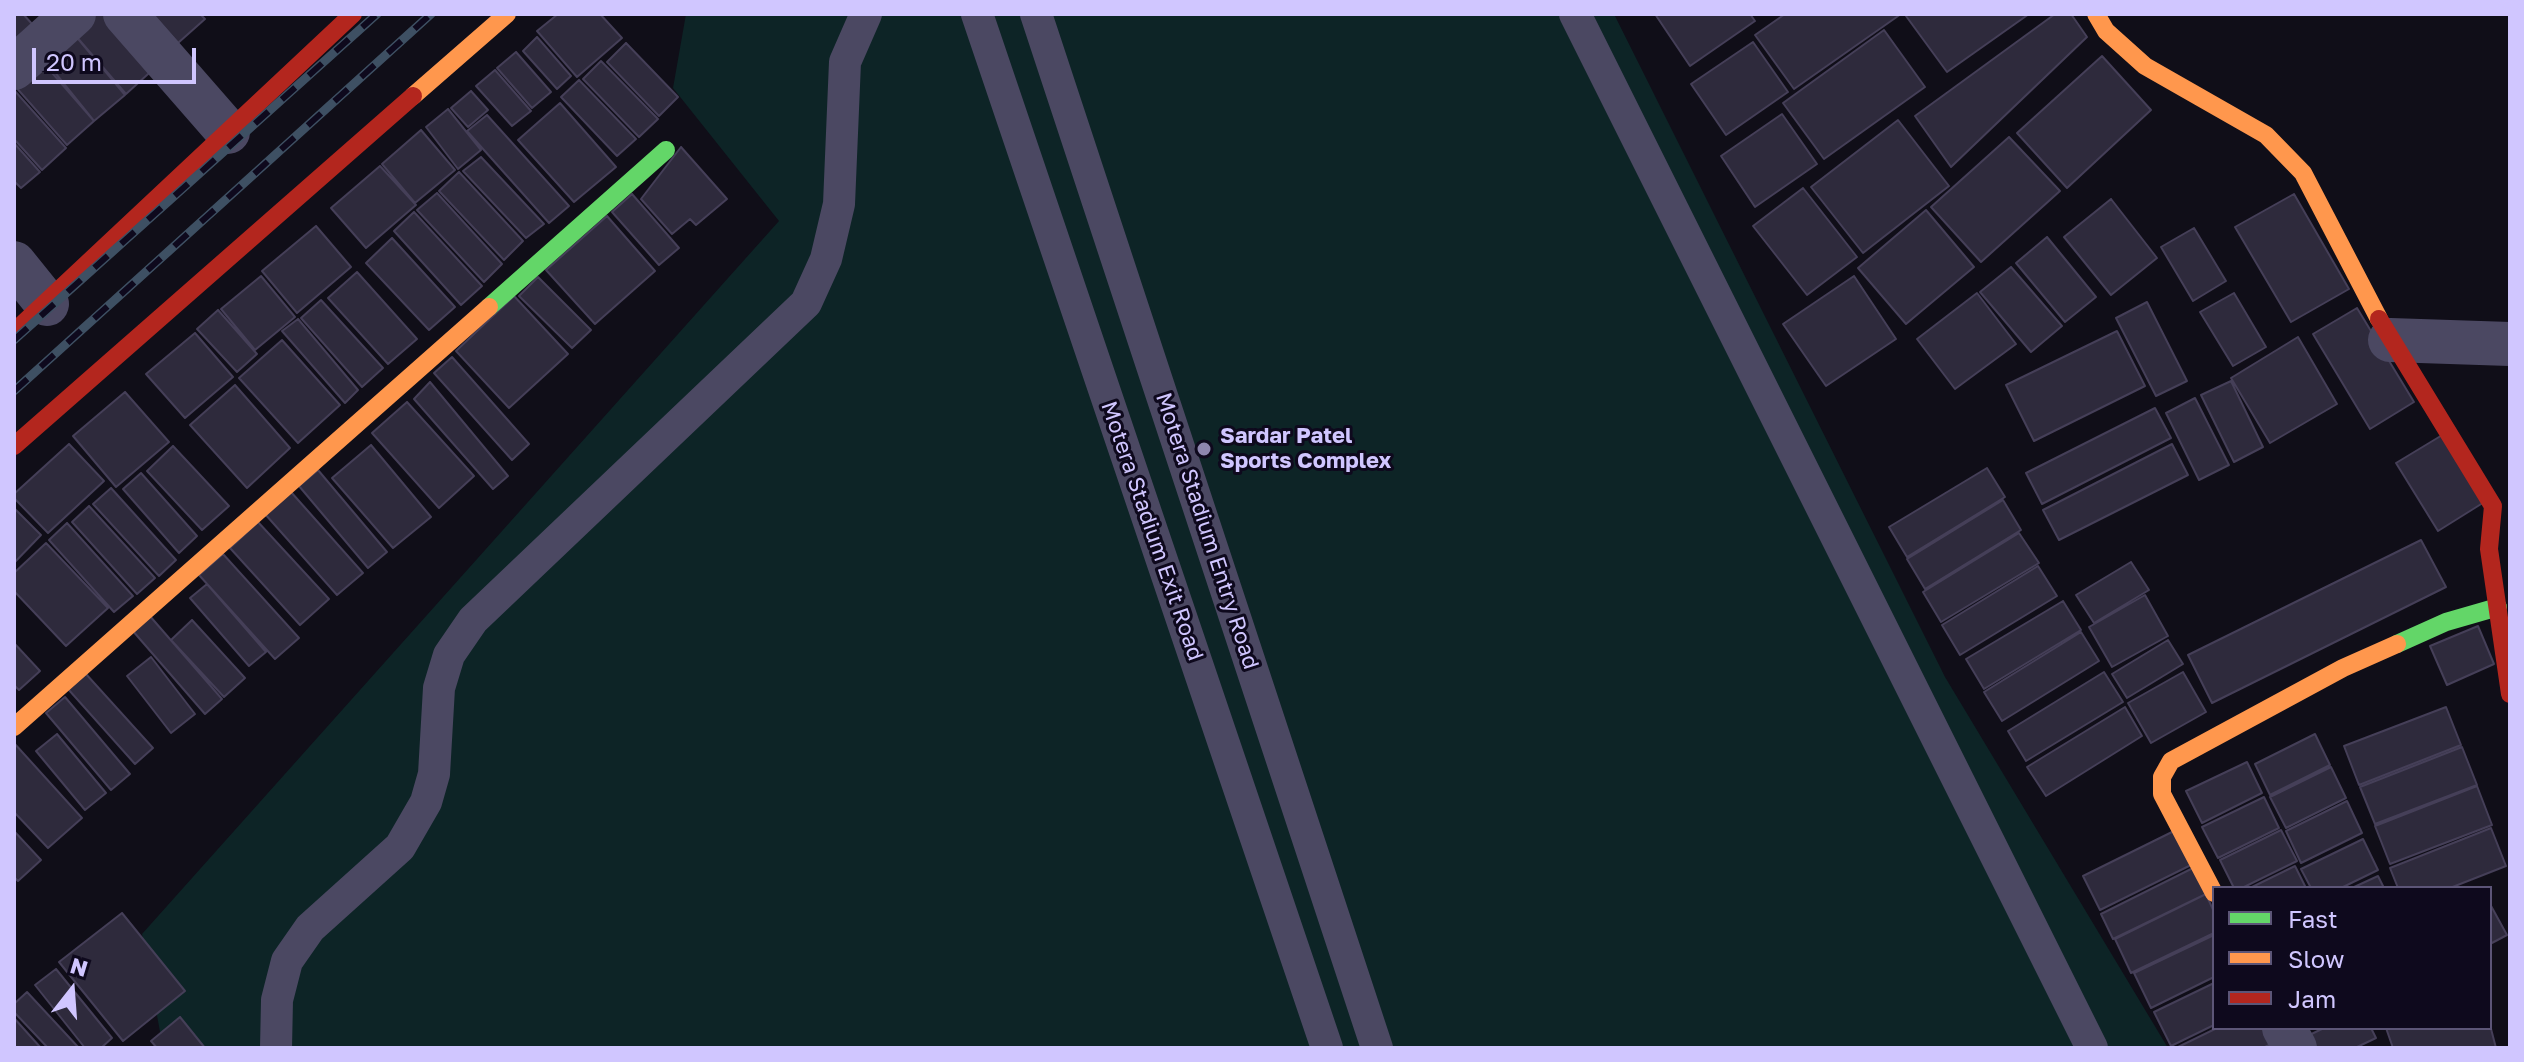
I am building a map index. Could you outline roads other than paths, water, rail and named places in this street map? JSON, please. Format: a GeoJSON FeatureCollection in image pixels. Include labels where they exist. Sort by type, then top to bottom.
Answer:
{"type":"FeatureCollection","features":[{"type":"Feature","properties":{"kind":"street"},"geometry":{"type":"LineString","coordinates":[[14,68],[74,14]]}},
{"type":"Feature","properties":{"kind":"street"},"geometry":{"type":"LineString","coordinates":[[125,14],[228,132]]}},
{"type":"Feature","properties":{"kind":"street"},"geometry":{"type":"LineString","coordinates":[[14,332],[353,14]]}},
{"type":"Feature","properties":{"kind":"street"},"geometry":{"type":"LineString","coordinates":[[14,446],[507,14]]}},
{"type":"Feature","properties":{"kind":"street"},"geometry":{"type":"LineString","coordinates":[[2096,14],[2106,31],[2145,66],[2266,135],[2303,173],[2390,340],[2502,508],[2489,549],[2510,694]]}},
{"type":"Feature","properties":{"kind":"street"},"geometry":{"type":"LineString","coordinates":[[14,727],[666,150]]}},
{"type":"Feature","properties":{"kind":"street"},"geometry":{"type":"LineString","coordinates":[[14,263],[47,304]]}},
{"type":"Feature","properties":{"kind":"street"},"geometry":{"type":"LineString","coordinates":[[2390,340],[2510,344]]}},
{"type":"Feature","properties":{"kind":"street"},"geometry":{"type":"LineString","coordinates":[[2212,889],[2162,794],[2162,777],[2171,761],[2343,668],[2446,622],[2498,607]]}},
{"type":"Feature","properties":{"kind":"street"},"geometry":{"type":"LineString","coordinates":[[2285,1030],[2295,1048]]}},
{"type":"Feature","properties":{"kind":"lane"},"geometry":{"type":"LineString","coordinates":[[276,1048],[277,1000],[287,961],[310,928],[400,847],[426,802],[434,774],[439,688],[449,655],[473,620],[806,303],[826,259],[839,204],[845,62],[866,14]]}},
{"type":"Feature","properties":{"kind":"lane","name":"Motera Stadium Exit Road"},"geometry":{"type":"LineString","coordinates":[[977,14],[1327,1048]]}},
{"type":"Feature","properties":{"kind":"lane","name":"Motera Stadium Entry Road"},"geometry":{"type":"LineString","coordinates":[[1036,14],[1377,1048]]}},
{"type":"Feature","properties":{"kind":"lane"},"geometry":{"type":"LineString","coordinates":[[1575,14],[2092,1048]]}},
{"type":"Feature","properties":{"kind":"railway"},"geometry":{"type":"LineString","coordinates":[[14,340],[377,14]]}},
{"type":"Feature","properties":{"kind":"railway"},"geometry":{"type":"LineString","coordinates":[[14,391],[431,14]]}},
{"type":"Feature","properties":{"kind":"place","name":"Sardar Patel Sports Complex"},"geometry":{"type":"Point","coordinates":[1204,449]}}]}
